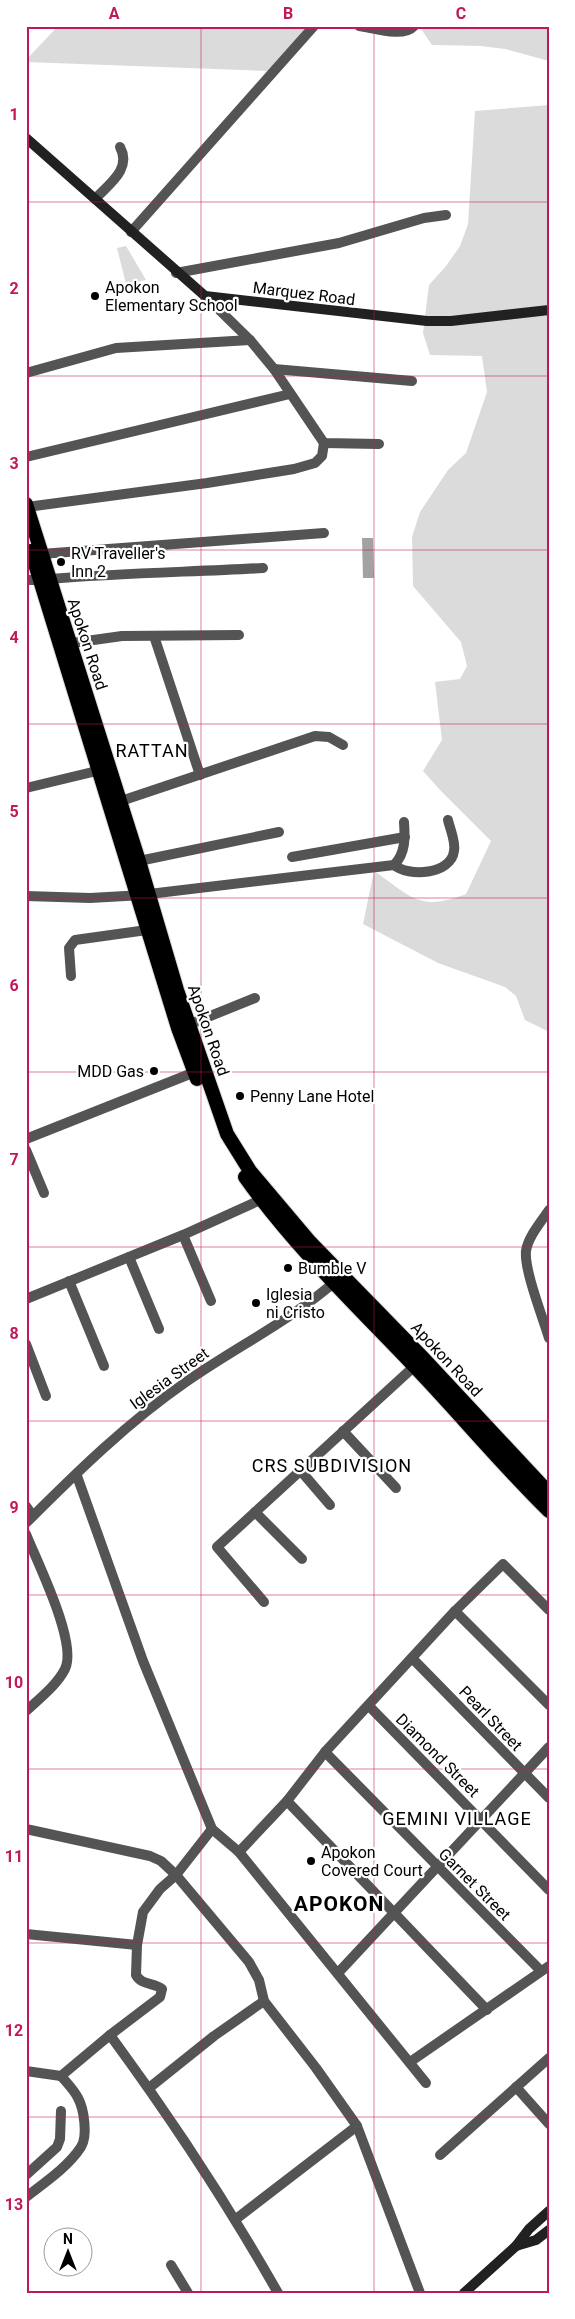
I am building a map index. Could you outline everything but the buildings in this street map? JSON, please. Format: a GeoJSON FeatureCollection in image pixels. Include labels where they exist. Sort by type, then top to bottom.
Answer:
{"type":"FeatureCollection","features":[{"type":"Feature","properties":{"kind":"highway","name":"Apokon Road"},"geometry":{"type":"LineString","coordinates":[[27,506],[41,554],[38,579]]}},
{"type":"Feature","properties":{"kind":"highway","name":"Apokon Road"},"geometry":{"type":"LineString","coordinates":[[26,536],[38,579],[64,644],[144,894],[178,1028],[227,1134],[266,1198],[310,1242],[338,1279],[545,1493],[549,1511]]}},
{"type":"Feature","properties":{"kind":"highway","name":"Apokon Road"},"geometry":{"type":"LineString","coordinates":[[115,803],[139,861],[144,894]]}},
{"type":"Feature","properties":{"kind":"highway","name":"Apokon Road"},"geometry":{"type":"LineString","coordinates":[[153,930],[188,1025],[199,1071]]}},
{"type":"Feature","properties":{"kind":"main road"},"geometry":{"type":"LineString","coordinates":[[26,138],[205,296]]}},
{"type":"Feature","properties":{"kind":"main road","name":"Marquez Road"},"geometry":{"type":"LineString","coordinates":[[205,296],[427,321],[451,321],[549,310]]}},
{"type":"Feature","properties":{"kind":"main road"},"geometry":{"type":"LineString","coordinates":[[464,2293],[516,2246],[528,2229],[549,2211]]}},
{"type":"Feature","properties":{"kind":"main road"},"geometry":{"type":"LineString","coordinates":[[516,2246],[536,2240],[549,2230]]}},
{"type":"Feature","properties":{"kind":"street"},"geometry":{"type":"LineString","coordinates":[[132,232],[314,26]]}},
{"type":"Feature","properties":{"kind":"street"},"geometry":{"type":"LineString","coordinates":[[359,26],[397,32],[411,30],[414,26]]}},
{"type":"Feature","properties":{"kind":"street"},"geometry":{"type":"LineString","coordinates":[[95,199],[123,168],[124,154],[120,147]]}},
{"type":"Feature","properties":{"kind":"street"},"geometry":{"type":"LineString","coordinates":[[176,272],[339,244],[424,218],[446,215]]}},
{"type":"Feature","properties":{"kind":"street"},"geometry":{"type":"LineString","coordinates":[[27,506],[207,483],[308,466],[322,456],[324,443],[274,369],[250,340],[205,296]]}},
{"type":"Feature","properties":{"kind":"street"},"geometry":{"type":"LineString","coordinates":[[26,373],[116,348],[250,340]]}},
{"type":"Feature","properties":{"kind":"street"},"geometry":{"type":"LineString","coordinates":[[274,369],[412,381]]}},
{"type":"Feature","properties":{"kind":"street"},"geometry":{"type":"LineString","coordinates":[[26,457],[290,394]]}},
{"type":"Feature","properties":{"kind":"street"},"geometry":{"type":"LineString","coordinates":[[324,443],[379,444]]}},
{"type":"Feature","properties":{"kind":"street"},"geometry":{"type":"LineString","coordinates":[[41,554],[324,533]]}},
{"type":"Feature","properties":{"kind":"street"},"geometry":{"type":"LineString","coordinates":[[38,579],[125,573],[162,574],[263,568]]}},
{"type":"Feature","properties":{"kind":"street"},"geometry":{"type":"LineString","coordinates":[[64,644],[122,636],[238,635]]}},
{"type":"Feature","properties":{"kind":"street"},"geometry":{"type":"LineString","coordinates":[[154,636],[200,775]]}},
{"type":"Feature","properties":{"kind":"street"},"geometry":{"type":"LineString","coordinates":[[115,803],[316,736],[329,737],[343,745]]}},
{"type":"Feature","properties":{"kind":"street"},"geometry":{"type":"LineString","coordinates":[[26,788],[103,769]]}},
{"type":"Feature","properties":{"kind":"street"},"geometry":{"type":"LineString","coordinates":[[394,864],[405,872],[436,870],[444,865],[451,859],[454,852],[448,820]]}},
{"type":"Feature","properties":{"kind":"street"},"geometry":{"type":"LineString","coordinates":[[26,896],[90,898],[144,894],[394,864],[400,859],[405,838],[404,822]]}},
{"type":"Feature","properties":{"kind":"street"},"geometry":{"type":"LineString","coordinates":[[139,861],[279,832]]}},
{"type":"Feature","properties":{"kind":"street"},"geometry":{"type":"LineString","coordinates":[[292,857],[405,838]]}},
{"type":"Feature","properties":{"kind":"street"},"geometry":{"type":"LineString","coordinates":[[71,976],[69,948],[75,940],[153,930]]}},
{"type":"Feature","properties":{"kind":"street"},"geometry":{"type":"LineString","coordinates":[[188,1025],[255,998]]}},
{"type":"Feature","properties":{"kind":"street"},"geometry":{"type":"LineString","coordinates":[[26,1139],[199,1071]]}},
{"type":"Feature","properties":{"kind":"street"},"geometry":{"type":"LineString","coordinates":[[26,1150],[44,1193]]}},
{"type":"Feature","properties":{"kind":"street"},"geometry":{"type":"LineString","coordinates":[[26,1299],[183,1235],[266,1198]]}},
{"type":"Feature","properties":{"kind":"street"},"geometry":{"type":"LineString","coordinates":[[549,1210],[531,1238],[526,1251],[528,1268],[549,1338]]}},
{"type":"Feature","properties":{"kind":"street"},"geometry":{"type":"LineString","coordinates":[[183,1235],[211,1301]]}},
{"type":"Feature","properties":{"kind":"street"},"geometry":{"type":"LineString","coordinates":[[129,1257],[159,1329]]}},
{"type":"Feature","properties":{"kind":"street","name":"Iglesia Street"},"geometry":{"type":"LineString","coordinates":[[30,1519],[162,1399],[288,1317],[338,1279]]}},
{"type":"Feature","properties":{"kind":"street"},"geometry":{"type":"LineString","coordinates":[[69,1282],[104,1366]]}},
{"type":"Feature","properties":{"kind":"street"},"geometry":{"type":"LineString","coordinates":[[26,1344],[46,1396]]}},
{"type":"Feature","properties":{"kind":"street"},"geometry":{"type":"LineString","coordinates":[[264,1602],[217,1547],[418,1362]]}},
{"type":"Feature","properties":{"kind":"street"},"geometry":{"type":"LineString","coordinates":[[343,1431],[396,1488]]}},
{"type":"Feature","properties":{"kind":"street"},"geometry":{"type":"LineString","coordinates":[[300,1470],[330,1505]]}},
{"type":"Feature","properties":{"kind":"street"},"geometry":{"type":"LineString","coordinates":[[77,1476],[143,1661],[212,1829],[239,1852],[426,2083]]}},
{"type":"Feature","properties":{"kind":"street"},"geometry":{"type":"LineString","coordinates":[[26,1506],[30,1519]]}},
{"type":"Feature","properties":{"kind":"street"},"geometry":{"type":"LineString","coordinates":[[255,1512],[302,1559]]}},
{"type":"Feature","properties":{"kind":"street"},"geometry":{"type":"LineString","coordinates":[[26,1534],[64,1630],[68,1657],[61,1675],[26,1712]]}},
{"type":"Feature","properties":{"kind":"street"},"geometry":{"type":"LineString","coordinates":[[239,1852],[287,1801],[325,1752],[454,1611],[503,1564],[549,1610]]}},
{"type":"Feature","properties":{"kind":"street"},"geometry":{"type":"LineString","coordinates":[[454,1611],[549,1705]]}},
{"type":"Feature","properties":{"kind":"street","name":"Pearl Street"},"geometry":{"type":"LineString","coordinates":[[412,1658],[549,1798]]}},
{"type":"Feature","properties":{"kind":"street","name":"Diamond Street"},"geometry":{"type":"LineString","coordinates":[[369,1706],[549,1890]]}},
{"type":"Feature","properties":{"kind":"street"},"geometry":{"type":"LineString","coordinates":[[338,1973],[482,1821],[549,1747]]}},
{"type":"Feature","properties":{"kind":"street","name":"Garnet Street"},"geometry":{"type":"LineString","coordinates":[[325,1752],[438,1868],[545,1969]]}},
{"type":"Feature","properties":{"kind":"street"},"geometry":{"type":"LineString","coordinates":[[287,1801],[487,2010]]}},
{"type":"Feature","properties":{"kind":"street"},"geometry":{"type":"LineString","coordinates":[[61,2076],[110,2035],[157,2000],[162,1993],[160,1986],[139,1980],[136,1965],[137,1945],[143,1912],[160,1889],[176,1875],[212,1829]]}},
{"type":"Feature","properties":{"kind":"street"},"geometry":{"type":"LineString","coordinates":[[26,1830],[150,1856],[161,1861],[176,1875],[256,1973],[264,2001],[316,2068],[356,2126],[420,2293]]}},
{"type":"Feature","properties":{"kind":"street"},"geometry":{"type":"LineString","coordinates":[[26,1934],[137,1945]]}},
{"type":"Feature","properties":{"kind":"street"},"geometry":{"type":"LineString","coordinates":[[410,2062],[545,1969]]}},
{"type":"Feature","properties":{"kind":"street"},"geometry":{"type":"LineString","coordinates":[[149,2088],[214,2036],[264,2001]]}},
{"type":"Feature","properties":{"kind":"street"},"geometry":{"type":"LineString","coordinates":[[110,2035],[149,2088],[236,2219],[278,2293]]}},
{"type":"Feature","properties":{"kind":"street"},"geometry":{"type":"LineString","coordinates":[[440,2155],[549,2058]]}},
{"type":"Feature","properties":{"kind":"street"},"geometry":{"type":"LineString","coordinates":[[26,2071],[61,2076],[77,2096],[81,2106],[84,2127],[82,2146],[58,2171],[26,2197]]}},
{"type":"Feature","properties":{"kind":"street"},"geometry":{"type":"LineString","coordinates":[[516,2087],[549,2124]]}},
{"type":"Feature","properties":{"kind":"street"},"geometry":{"type":"LineString","coordinates":[[26,2175],[56,2147],[60,2139],[61,2111]]}},
{"type":"Feature","properties":{"kind":"street"},"geometry":{"type":"LineString","coordinates":[[236,2219],[356,2126]]}},
{"type":"Feature","properties":{"kind":"street"},"geometry":{"type":"LineString","coordinates":[[171,2265],[188,2293]]}},
{"type":"Feature","properties":{"kind":"shaded area"},"geometry":{"type":"Polygon","coordinates":[[[58,26],[307,26],[270,71],[26,62],[58,26]]]}},
{"type":"Feature","properties":{"kind":"shaded area"},"geometry":{"type":"Polygon","coordinates":[[[419,26],[549,26],[549,61],[505,49],[481,46],[432,45],[419,26]]]}},
{"type":"Feature","properties":{"kind":"shaded area"},"geometry":{"type":"Polygon","coordinates":[[[549,105],[549,1032],[525,1020],[516,996],[505,987],[438,963],[363,924],[374,871],[417,899],[437,902],[450,899],[466,894],[491,841],[423,771],[442,740],[435,682],[460,679],[467,666],[461,642],[413,586],[412,537],[420,512],[448,470],[466,453],[487,392],[482,356],[430,355],[423,333],[429,285],[460,246],[468,224],[475,111],[549,105]]]}},
{"type":"Feature","properties":{"kind":"shaded area"},"geometry":{"type":"Polygon","coordinates":[[[126,246],[146,280],[126,284],[117,248],[126,246]]]}},
{"type":"Feature","properties":{"kind":"shaded area"},"geometry":{"type":"Polygon","coordinates":[[[362,538],[373,538],[374,578],[363,578],[362,538]]]}},
{"type":"Feature","properties":{"kind":"place","name":"Apokon Elementary School"},"geometry":{"type":"Point","coordinates":[95,296]}},
{"type":"Feature","properties":{"kind":"place","name":"RV Traveller's Inn 2"},"geometry":{"type":"Point","coordinates":[61,562]}},
{"type":"Feature","properties":{"kind":"place","name":"MDD Gas"},"geometry":{"type":"Point","coordinates":[154,1071]}},
{"type":"Feature","properties":{"kind":"place","name":"Penny Lane Hotel"},"geometry":{"type":"Point","coordinates":[240,1096]}},
{"type":"Feature","properties":{"kind":"place","name":"Bumble V"},"geometry":{"type":"Point","coordinates":[288,1268]}},
{"type":"Feature","properties":{"kind":"place","name":"Iglesia ni Cristo"},"geometry":{"type":"Point","coordinates":[256,1303]}},
{"type":"Feature","properties":{"kind":"place","name":"Apokon Covered Court"},"geometry":{"type":"Point","coordinates":[311,1861]}},
{"type":"Feature","properties":{"kind":"district","name":"RATTAN"},"geometry":{"type":"Point","coordinates":[152,751]}},
{"type":"Feature","properties":{"kind":"district","name":"CRS SUBDIVISION"},"geometry":{"type":"Point","coordinates":[332,1466]}},
{"type":"Feature","properties":{"kind":"district","name":"GEMINI VILLAGE"},"geometry":{"type":"Point","coordinates":[457,1819]}},
{"type":"Feature","properties":{"kind":"district","name":"APOKON"},"geometry":{"type":"Point","coordinates":[339,1904]}}]}
